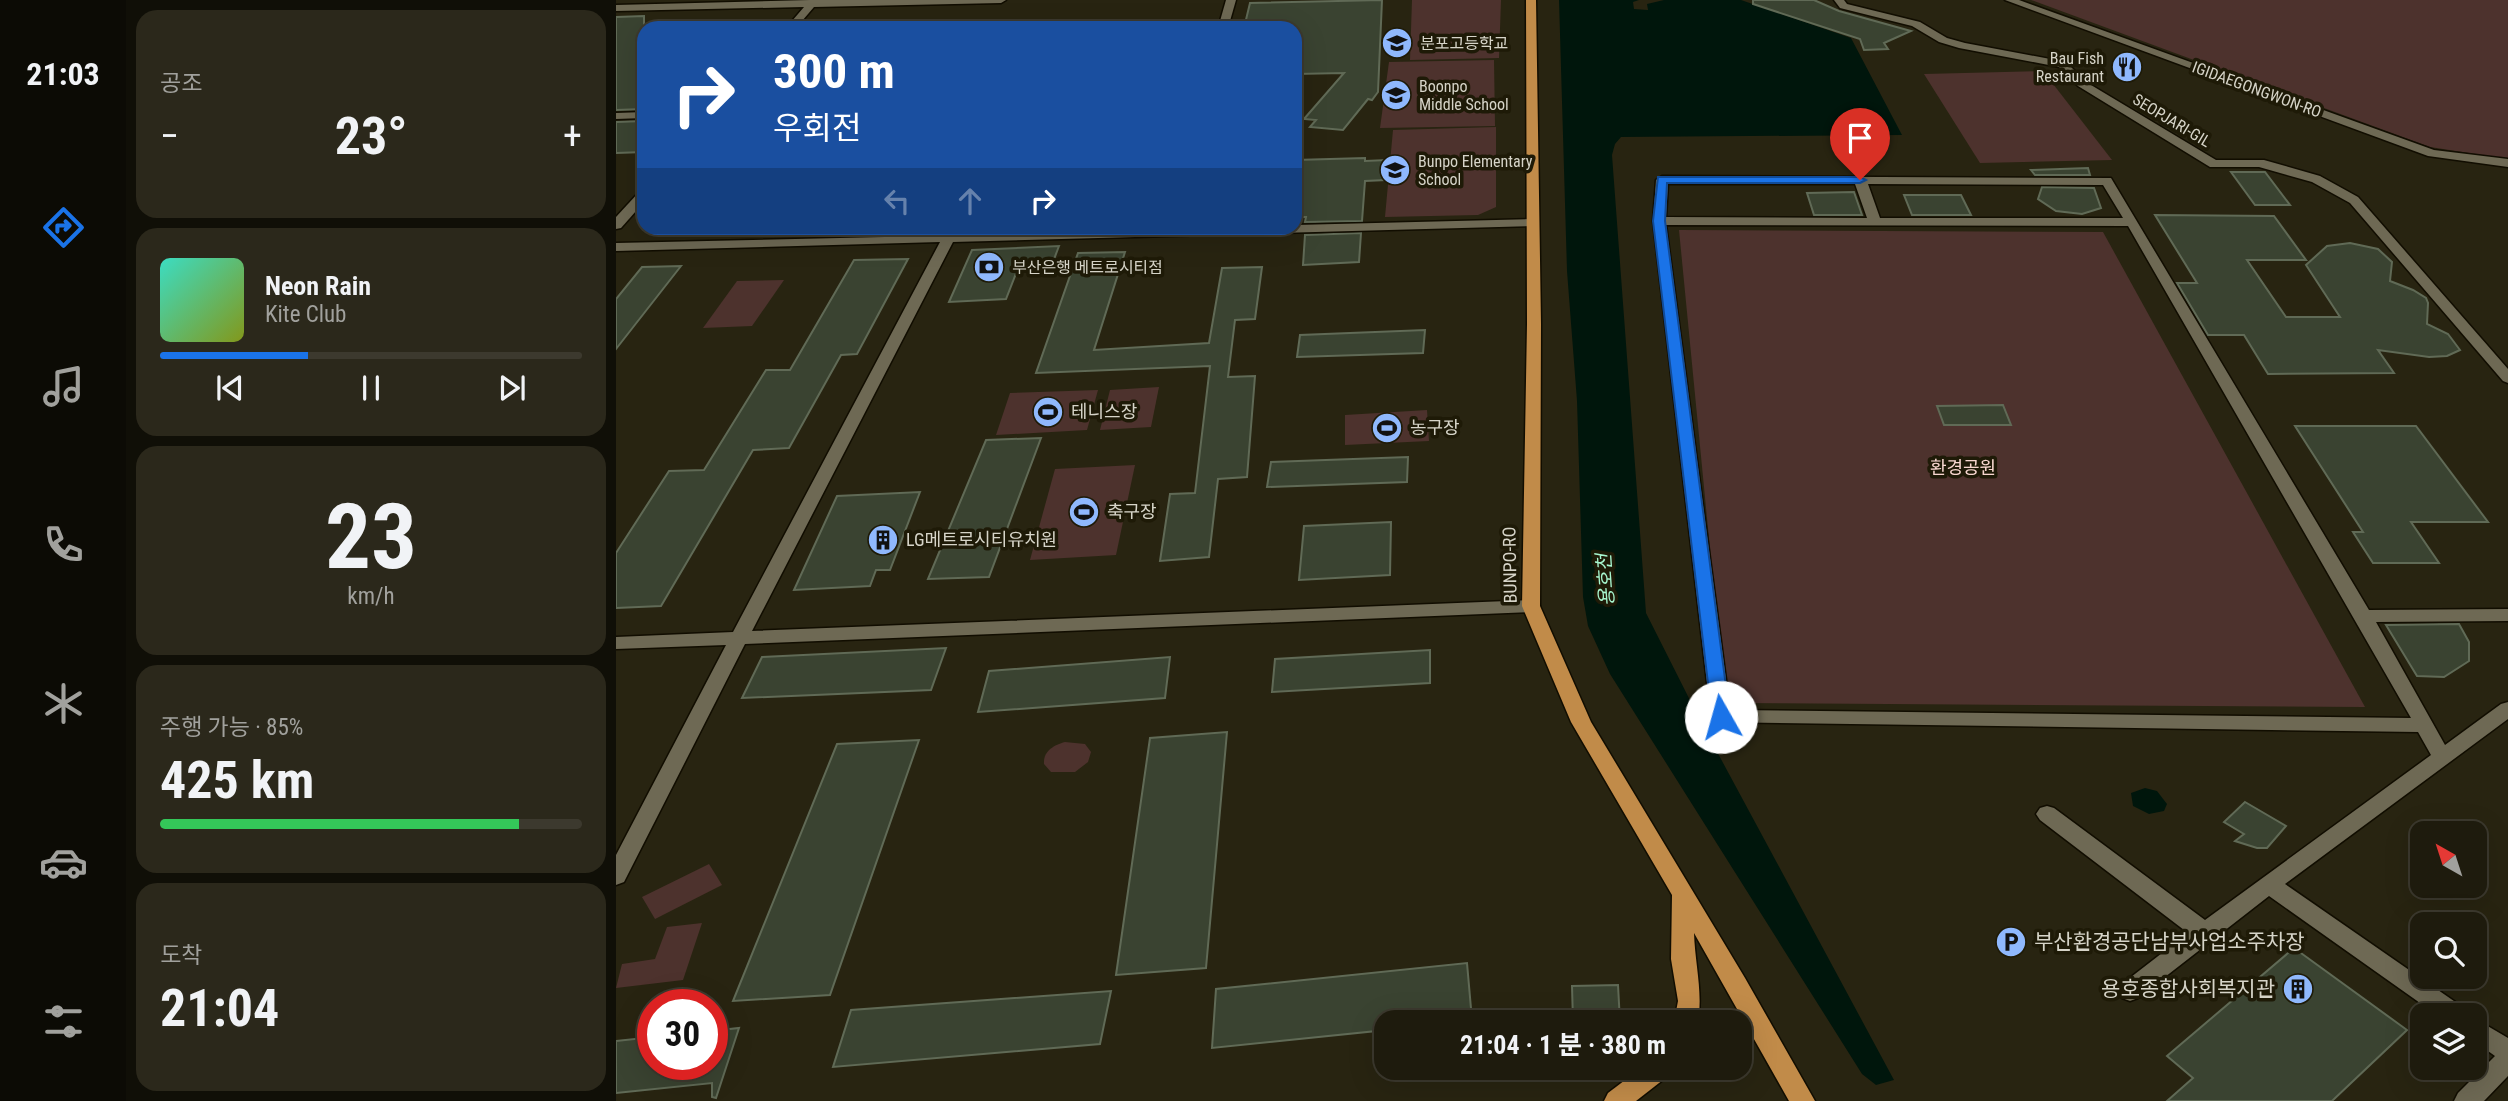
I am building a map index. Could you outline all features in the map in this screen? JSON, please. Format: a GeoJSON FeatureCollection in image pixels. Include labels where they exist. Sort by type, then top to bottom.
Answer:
{"type":"FeatureCollection","features":[{"type":"Feature","properties":{"kind":"main road","name":"BUNPO-RO"},"geometry":{"type":"LineString","coordinates":[[1531,0],[1531,606],[1581,722],[1737,985],[1802,1101]]}},
{"type":"Feature","properties":{"kind":"main road"},"geometry":{"type":"LineString","coordinates":[[1683,896],[1683,959],[1690,1001],[1688,1010]]}},
{"type":"Feature","properties":{"kind":"main road"},"geometry":{"type":"LineString","coordinates":[[1617,1101],[1644,1080]]}},
{"type":"Feature","properties":{"kind":"street"},"geometry":{"type":"LineString","coordinates":[[616,8],[1000,0]]}},
{"type":"Feature","properties":{"kind":"street"},"geometry":{"type":"LineString","coordinates":[[1225,21],[1231,0]]}},
{"type":"Feature","properties":{"kind":"street","name":"SEOPJARI-GIL"},"geometry":{"type":"LineString","coordinates":[[1839,0],[1843,5],[1916,23],[1943,40],[1963,46],[2062,64],[2082,84],[2214,164],[2260,163],[2316,179],[2354,200],[2508,377]]}},
{"type":"Feature","properties":{"kind":"street","name":"IGIDAEGONGWON-RO"},"geometry":{"type":"LineString","coordinates":[[2010,0],[2432,153],[2508,163]]}},
{"type":"Feature","properties":{"kind":"street"},"geometry":{"type":"LineString","coordinates":[[797,21],[814,2]]}},
{"type":"Feature","properties":{"kind":"street"},"geometry":{"type":"LineString","coordinates":[[616,116],[637,115]]}},
{"type":"Feature","properties":{"kind":"street"},"geometry":{"type":"LineString","coordinates":[[2425,726],[1721,717],[1659,221],[1662,180],[2107,181],[2365,616],[2442,757]]}},
{"type":"Feature","properties":{"kind":"street"},"geometry":{"type":"LineString","coordinates":[[1860,180],[1875,222]]}},
{"type":"Feature","properties":{"kind":"street"},"geometry":{"type":"LineString","coordinates":[[616,225],[637,202]]}},
{"type":"Feature","properties":{"kind":"street"},"geometry":{"type":"LineString","coordinates":[[1659,221],[2132,222]]}},
{"type":"Feature","properties":{"kind":"street"},"geometry":{"type":"LineString","coordinates":[[1302,227],[1532,223]]}},
{"type":"Feature","properties":{"kind":"street"},"geometry":{"type":"LineString","coordinates":[[616,247],[1029,235]]}},
{"type":"Feature","properties":{"kind":"street"},"geometry":{"type":"LineString","coordinates":[[616,876],[738,637],[949,238]]}},
{"type":"Feature","properties":{"kind":"street"},"geometry":{"type":"LineString","coordinates":[[616,643],[1531,606]]}},
{"type":"Feature","properties":{"kind":"street"},"geometry":{"type":"LineString","coordinates":[[2365,616],[2508,615]]}},
{"type":"Feature","properties":{"kind":"street"},"geometry":{"type":"LineString","coordinates":[[2130,990],[2269,884],[2508,709]]}},
{"type":"Feature","properties":{"kind":"street"},"geometry":{"type":"LineString","coordinates":[[2047,814],[2204,933]]}},
{"type":"Feature","properties":{"kind":"street"},"geometry":{"type":"LineString","coordinates":[[2269,884],[2439,1003]]}},
{"type":"Feature","properties":{"kind":"street"},"geometry":{"type":"LineString","coordinates":[[2487,1037],[2508,1051]]}},
{"type":"Feature","properties":{"kind":"street"},"geometry":{"type":"LineString","coordinates":[[2466,1101],[2508,1059]]}},
{"type":"Feature","properties":{"kind":"green space"},"geometry":{"type":"Polygon","coordinates":[[[1412,0],[1501,0],[1499,58],[1410,60],[1412,0]]]}},
{"type":"Feature","properties":{"kind":"green space"},"geometry":{"type":"Polygon","coordinates":[[[2031,0],[2508,0],[2508,159],[2430,147],[2031,0]]]}},
{"type":"Feature","properties":{"kind":"green space"},"geometry":{"type":"Polygon","coordinates":[[[1494,60],[1495,126],[1380,128],[1389,62],[1494,60]]]}},
{"type":"Feature","properties":{"kind":"green space"},"geometry":{"type":"Polygon","coordinates":[[[2043,71],[2112,160],[1980,163],[1924,74],[2043,71]]]}},
{"type":"Feature","properties":{"kind":"green space"},"geometry":{"type":"Polygon","coordinates":[[[1496,127],[1496,207],[1478,215],[1385,217],[1393,130],[1496,127]]]}},
{"type":"Feature","properties":{"kind":"green space","name":"환경공원"},"geometry":{"type":"Polygon","coordinates":[[[1679,230],[2103,232],[2365,707],[1725,703],[1679,230]]]}},
{"type":"Feature","properties":{"kind":"green space"},"geometry":{"type":"Polygon","coordinates":[[[784,280],[752,326],[703,328],[737,281],[784,280]]]}},
{"type":"Feature","properties":{"kind":"green space"},"geometry":{"type":"Polygon","coordinates":[[[1159,387],[1151,427],[1100,430],[1110,390],[1159,387]]]}},
{"type":"Feature","properties":{"kind":"green space","name":"테니스장"},"geometry":{"type":"Polygon","coordinates":[[[1098,390],[1087,430],[996,435],[1010,393],[1098,390]]]}},
{"type":"Feature","properties":{"kind":"green space","name":"농구장"},"geometry":{"type":"Polygon","coordinates":[[[1427,410],[1429,441],[1345,445],[1345,415],[1427,410]]]}},
{"type":"Feature","properties":{"kind":"green space","name":"축구장"},"geometry":{"type":"Polygon","coordinates":[[[1135,465],[1116,555],[1030,560],[1055,469],[1135,465]]]}},
{"type":"Feature","properties":{"kind":"green space"},"geometry":{"type":"Polygon","coordinates":[[[1065,742],[1085,744],[1091,752],[1088,762],[1075,772],[1051,772],[1044,764],[1045,756],[1053,747],[1065,742]]]}},
{"type":"Feature","properties":{"kind":"green space"},"geometry":{"type":"Polygon","coordinates":[[[709,864],[722,885],[655,919],[642,897],[709,864]]]}},
{"type":"Feature","properties":{"kind":"green space"},"geometry":{"type":"Polygon","coordinates":[[[702,923],[683,980],[616,988],[622,964],[655,959],[667,927],[702,923]]]}},
{"type":"Feature","properties":{"kind":"water","name":"용호천"},"geometry":{"type":"Polygon","coordinates":[[[1559,0],[1639,0],[1633,2],[1634,9],[1648,10],[1647,4],[1664,0],[1741,0],[1851,38],[1902,135],[1621,137],[1615,144],[1612,155],[1646,613],[1701,722],[1894,1080],[1876,1085],[1862,1074],[1610,674],[1588,626],[1583,597],[1577,401],[1567,271],[1559,0]]]}},
{"type":"Feature","properties":{"kind":"water"},"geometry":{"type":"Polygon","coordinates":[[[2145,788],[2157,791],[2167,804],[2164,811],[2149,814],[2133,806],[2131,793],[2145,788]]]}},
{"type":"Feature","properties":{"kind":"building"},"geometry":{"type":"Polygon","coordinates":[[[1382,0],[1378,92],[1372,100],[1368,99],[1343,130],[1310,127],[1316,120],[1304,119],[1344,73],[1302,74],[1302,21],[1246,21],[1250,3],[1382,0]]]}},
{"type":"Feature","properties":{"kind":"building"},"geometry":{"type":"Polygon","coordinates":[[[1753,0],[1814,0],[1839,11],[1911,31],[1884,43],[1888,49],[1864,50],[1860,39],[1753,4],[1753,0]]]}},
{"type":"Feature","properties":{"kind":"building"},"geometry":{"type":"Polygon","coordinates":[[[644,16],[644,21],[637,21],[637,109],[616,110],[616,17],[644,16]]]}},
{"type":"Feature","properties":{"kind":"building"},"geometry":{"type":"Polygon","coordinates":[[[637,121],[637,152],[616,153],[616,122],[637,121]]]}},
{"type":"Feature","properties":{"kind":"building"},"geometry":{"type":"Polygon","coordinates":[[[1302,160],[1387,160],[1386,180],[1365,181],[1362,221],[1305,222],[1306,217],[1302,217],[1302,160]]]}},
{"type":"Feature","properties":{"kind":"building"},"geometry":{"type":"Polygon","coordinates":[[[2088,168],[2090,175],[2035,175],[2031,170],[2088,168]]]}},
{"type":"Feature","properties":{"kind":"building"},"geometry":{"type":"Polygon","coordinates":[[[2231,172],[2265,172],[2290,205],[2255,205],[2231,172]]]}},
{"type":"Feature","properties":{"kind":"building"},"geometry":{"type":"Polygon","coordinates":[[[2042,187],[2094,188],[2101,208],[2082,214],[2056,211],[2038,199],[2042,187]]]}},
{"type":"Feature","properties":{"kind":"building"},"geometry":{"type":"Polygon","coordinates":[[[1854,192],[1862,215],[1814,215],[1807,193],[1854,192]]]}},
{"type":"Feature","properties":{"kind":"building"},"geometry":{"type":"Polygon","coordinates":[[[1904,195],[1961,195],[1971,215],[1912,215],[1904,195]]]}},
{"type":"Feature","properties":{"kind":"building"},"geometry":{"type":"Polygon","coordinates":[[[2155,215],[2274,216],[2306,260],[2247,260],[2286,317],[2340,317],[2306,265],[2327,246],[2350,243],[2378,249],[2392,262],[2390,281],[2426,298],[2427,324],[2448,334],[2460,350],[2447,356],[2429,357],[2378,350],[2394,373],[2268,374],[2244,335],[2208,335],[2177,283],[2197,283],[2155,215]]]}},
{"type":"Feature","properties":{"kind":"building"},"geometry":{"type":"Polygon","coordinates":[[[1361,233],[1359,262],[1303,265],[1305,235],[1361,233]]]}},
{"type":"Feature","properties":{"kind":"building"},"geometry":{"type":"Polygon","coordinates":[[[1059,246],[1050,270],[1017,271],[1006,299],[949,302],[972,250],[1059,246]]]}},
{"type":"Feature","properties":{"kind":"building"},"geometry":{"type":"Polygon","coordinates":[[[1125,252],[1094,350],[1209,343],[1222,268],[1262,267],[1255,319],[1235,320],[1228,377],[1255,376],[1247,477],[1218,479],[1209,557],[1160,561],[1170,494],[1195,493],[1210,366],[1036,373],[1078,253],[1125,252]]]}},
{"type":"Feature","properties":{"kind":"building"},"geometry":{"type":"Polygon","coordinates":[[[908,259],[857,354],[841,355],[789,448],[753,450],[661,606],[616,608],[616,553],[669,471],[704,470],[766,370],[790,370],[854,260],[908,259]]]}},
{"type":"Feature","properties":{"kind":"building"},"geometry":{"type":"Polygon","coordinates":[[[681,266],[616,349],[616,299],[642,267],[681,266]]]}},
{"type":"Feature","properties":{"kind":"building"},"geometry":{"type":"Polygon","coordinates":[[[1425,330],[1423,353],[1297,357],[1300,335],[1425,330]]]}},
{"type":"Feature","properties":{"kind":"building"},"geometry":{"type":"Polygon","coordinates":[[[2003,405],[2011,425],[1944,425],[1937,406],[2003,405]]]}},
{"type":"Feature","properties":{"kind":"building"},"geometry":{"type":"Polygon","coordinates":[[[2295,426],[2416,426],[2488,522],[2411,522],[2439,563],[2373,563],[2353,532],[2363,532],[2295,426]]]}},
{"type":"Feature","properties":{"kind":"building"},"geometry":{"type":"Polygon","coordinates":[[[1041,438],[989,577],[928,579],[986,440],[1041,438]]]}},
{"type":"Feature","properties":{"kind":"building"},"geometry":{"type":"Polygon","coordinates":[[[1408,457],[1407,482],[1267,487],[1271,462],[1408,457]]]}},
{"type":"Feature","properties":{"kind":"building","name":"LG메트로시티유치원"},"geometry":{"type":"Polygon","coordinates":[[[920,492],[890,570],[876,570],[870,586],[794,590],[837,496],[920,492]]]}},
{"type":"Feature","properties":{"kind":"building"},"geometry":{"type":"Polygon","coordinates":[[[1391,522],[1390,575],[1299,580],[1304,526],[1391,522]]]}},
{"type":"Feature","properties":{"kind":"building"},"geometry":{"type":"Polygon","coordinates":[[[2459,624],[2469,642],[2469,661],[2444,677],[2417,676],[2386,625],[2459,624]]]}},
{"type":"Feature","properties":{"kind":"building"},"geometry":{"type":"Polygon","coordinates":[[[946,648],[931,690],[742,698],[762,657],[946,648]]]}},
{"type":"Feature","properties":{"kind":"building"},"geometry":{"type":"Polygon","coordinates":[[[1430,650],[1430,683],[1272,692],[1275,659],[1430,650]]]}},
{"type":"Feature","properties":{"kind":"building"},"geometry":{"type":"Polygon","coordinates":[[[1170,657],[1165,698],[978,712],[989,671],[1170,657]]]}},
{"type":"Feature","properties":{"kind":"building"},"geometry":{"type":"Polygon","coordinates":[[[1227,732],[1206,968],[1116,975],[1150,738],[1227,732]]]}},
{"type":"Feature","properties":{"kind":"building"},"geometry":{"type":"Polygon","coordinates":[[[919,740],[830,995],[733,1001],[837,744],[919,740]]]}},
{"type":"Feature","properties":{"kind":"building"},"geometry":{"type":"Polygon","coordinates":[[[2245,802],[2286,826],[2267,848],[2257,848],[2235,841],[2244,834],[2224,822],[2245,802]]]}},
{"type":"Feature","properties":{"kind":"building","name":"용호종합사회복지관"},"geometry":{"type":"Polygon","coordinates":[[[2294,948],[2407,1030],[2332,1101],[2167,1101],[2193,1078],[2167,1056],[2294,948]]]}},
{"type":"Feature","properties":{"kind":"building"},"geometry":{"type":"Polygon","coordinates":[[[1467,963],[1471,1010],[1374,1010],[1374,1031],[1212,1048],[1216,989],[1467,963]]]}},
{"type":"Feature","properties":{"kind":"building"},"geometry":{"type":"Polygon","coordinates":[[[1618,985],[1619,1010],[1573,1010],[1572,986],[1618,985]]]}},
{"type":"Feature","properties":{"kind":"building"},"geometry":{"type":"Polygon","coordinates":[[[1111,991],[1100,1044],[833,1067],[851,1010],[1111,991]]]}},
{"type":"Feature","properties":{"kind":"building"},"geometry":{"type":"Polygon","coordinates":[[[739,1028],[728,1061],[728,1029],[739,1028]]]}},
{"type":"Feature","properties":{"kind":"building"},"geometry":{"type":"Polygon","coordinates":[[[637,1039],[637,1080],[722,1080],[716,1098],[712,1097],[712,1083],[616,1093],[616,1041],[637,1039]]]}},
{"type":"Feature","properties":{"kind":"place","name":"분포고등학교"},"geometry":{"type":"Point","coordinates":[1397,43]}},
{"type":"Feature","properties":{"kind":"place","name":"Bau Fish Restaurant"},"geometry":{"type":"Point","coordinates":[2127,67]}},
{"type":"Feature","properties":{"kind":"place","name":"Boonpo Middle School"},"geometry":{"type":"Point","coordinates":[1396,95]}},
{"type":"Feature","properties":{"kind":"place","name":"Bunpo Elementary School"},"geometry":{"type":"Point","coordinates":[1395,170]}},
{"type":"Feature","properties":{"kind":"place","name":"부산은행 메트로시티점"},"geometry":{"type":"Point","coordinates":[989,267]}},
{"type":"Feature","properties":{"kind":"place","name":"테니스장"},"geometry":{"type":"Point","coordinates":[1048,412]}},
{"type":"Feature","properties":{"kind":"place","name":"농구장"},"geometry":{"type":"Point","coordinates":[1387,428]}},
{"type":"Feature","properties":{"kind":"place","name":"축구장"},"geometry":{"type":"Point","coordinates":[1084,512]}},
{"type":"Feature","properties":{"kind":"place","name":"LG메트로시티유치원"},"geometry":{"type":"Point","coordinates":[883,540]}},
{"type":"Feature","properties":{"kind":"place","name":"부산환경공단남부사업소주차장"},"geometry":{"type":"Point","coordinates":[2011,942]}},
{"type":"Feature","properties":{"kind":"place","name":"용호종합사회복지관"},"geometry":{"type":"Point","coordinates":[2298,989]}},
{"type":"Feature","properties":{"kind":"route"},"geometry":{"type":"LineString","coordinates":[[1721,717],[1659,221],[1662,180],[1860,180]]}}]}
